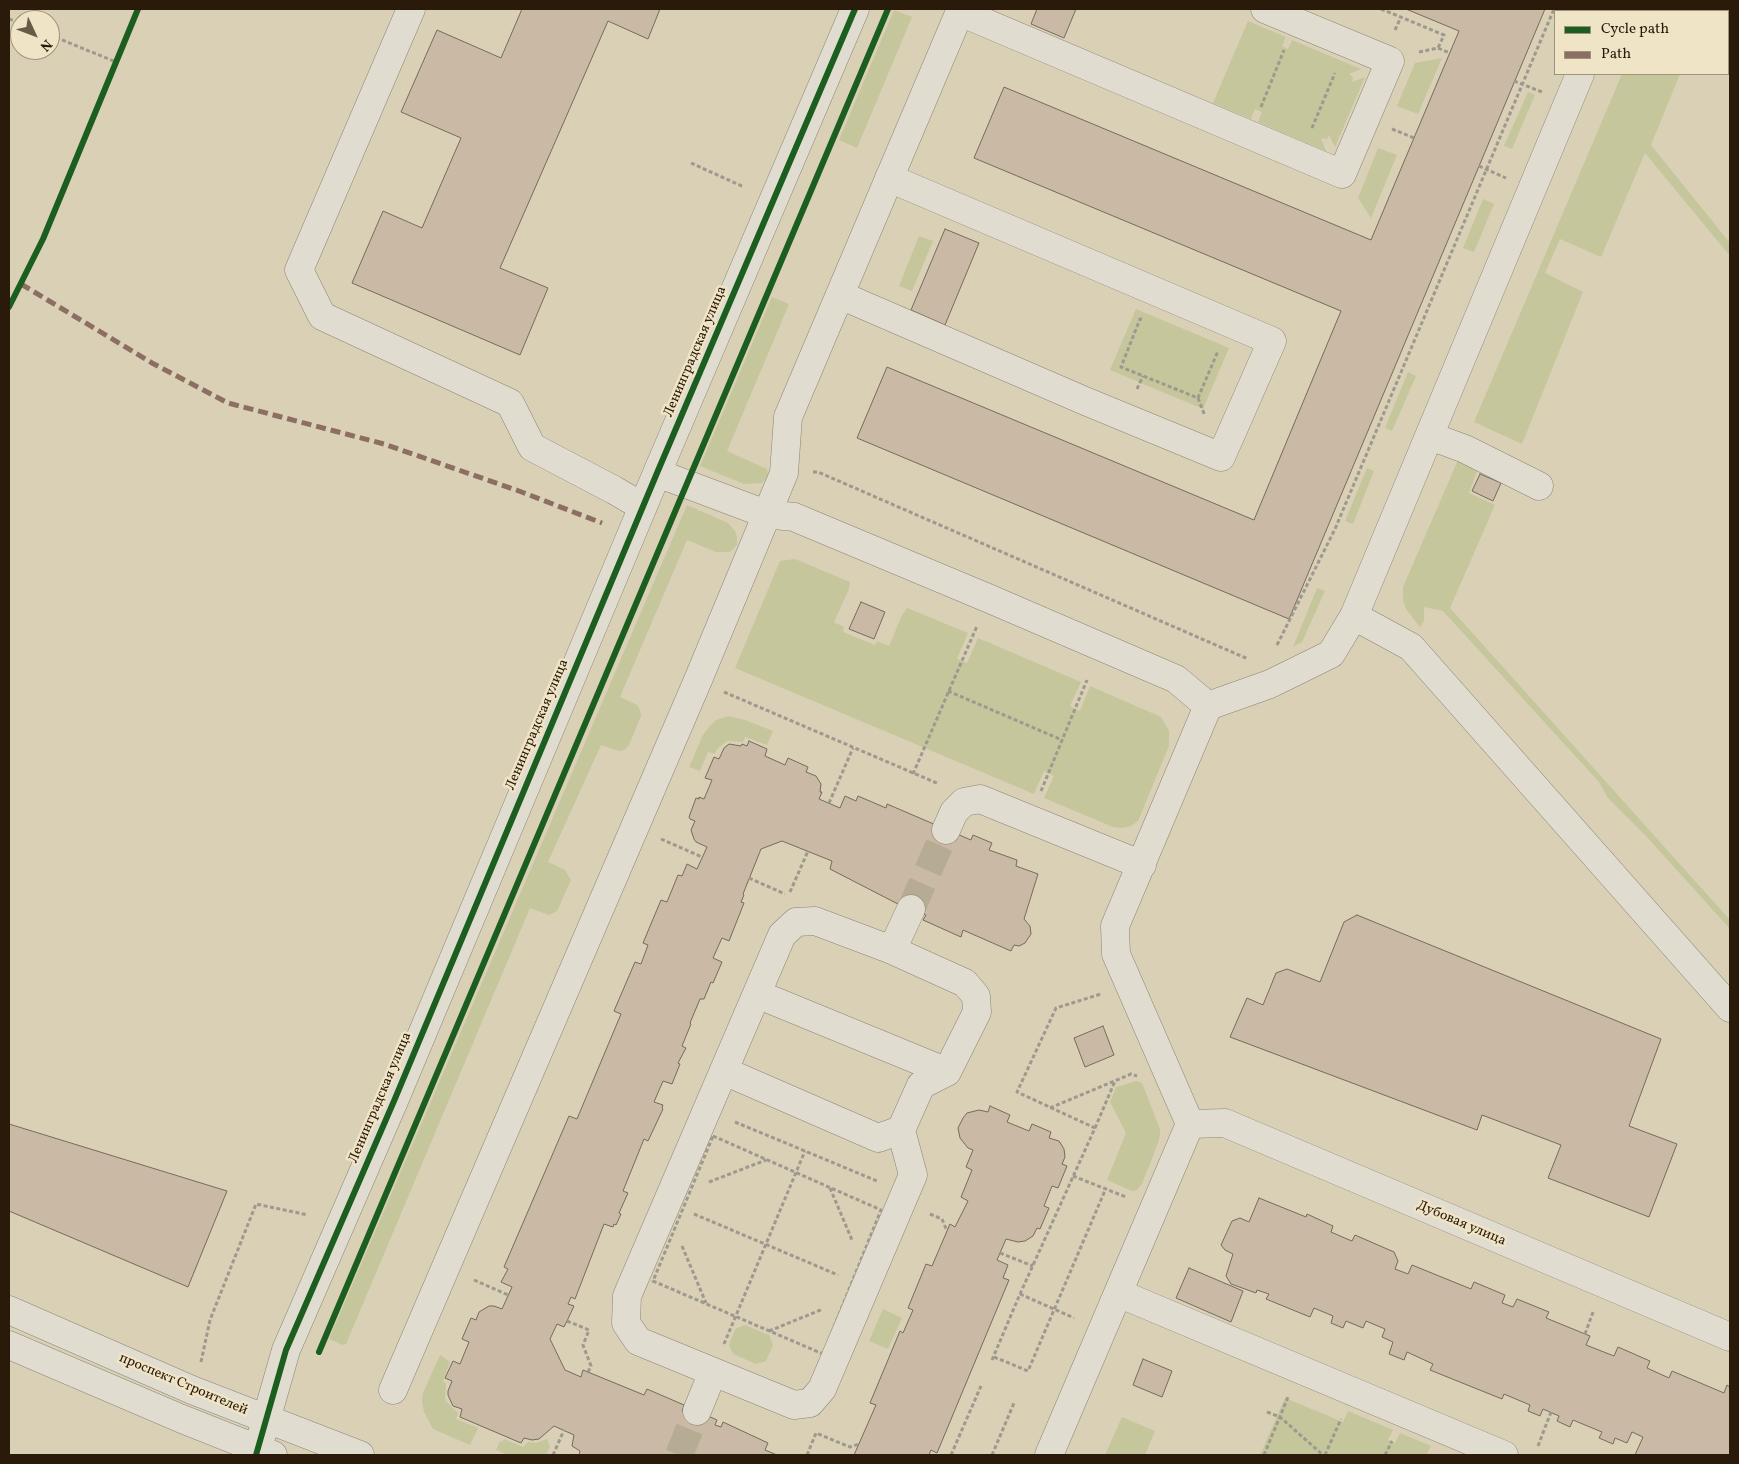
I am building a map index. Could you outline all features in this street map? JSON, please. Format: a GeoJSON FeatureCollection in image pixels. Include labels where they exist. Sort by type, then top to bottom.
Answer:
{"type":"FeatureCollection","features":[{"type":"Feature","properties":{"kind":"street"},"geometry":{"type":"LineString","coordinates":[[411,9],[299,270],[322,316],[510,403],[532,447],[643,507]]}},
{"type":"Feature","properties":{"kind":"street","name":"Ленинградская улица"},"geometry":{"type":"LineString","coordinates":[[262,1453],[266,1420],[286,1350],[394,1101],[657,473],[855,9]]}},
{"type":"Feature","properties":{"kind":"street"},"geometry":{"type":"LineString","coordinates":[[394,1390],[698,680],[784,473],[788,417],[960,10],[1342,174],[1390,62],[1265,9]]}},
{"type":"Feature","properties":{"kind":"street"},"geometry":{"type":"LineString","coordinates":[[1049,1455],[1190,1124],[1116,954],[1116,926],[1208,706],[1270,684],[1331,654],[1354,616],[1580,75]]}},
{"type":"Feature","properties":{"kind":"street"},"geometry":{"type":"LineString","coordinates":[[840,295],[1221,457],[1272,341],[889,178]]}},
{"type":"Feature","properties":{"kind":"street"},"geometry":{"type":"LineString","coordinates":[[1430,436],[1465,449],[1539,486]]}},
{"type":"Feature","properties":{"kind":"street"},"geometry":{"type":"LineString","coordinates":[[657,473],[766,514],[794,517],[990,599],[1176,679],[1208,706]]}},
{"type":"Feature","properties":{"kind":"street"},"geometry":{"type":"LineString","coordinates":[[1354,616],[1412,647],[1730,1008]]}},
{"type":"Feature","properties":{"kind":"street"},"geometry":{"type":"LineString","coordinates":[[946,830],[954,812],[964,802],[980,799],[1142,865]]}},
{"type":"Feature","properties":{"kind":"street"},"geometry":{"type":"LineString","coordinates":[[892,950],[911,909]]}},
{"type":"Feature","properties":{"kind":"street"},"geometry":{"type":"LineString","coordinates":[[815,921],[892,950],[965,983],[976,996],[977,1012],[948,1072],[921,1085],[901,1130],[913,1175],[822,1390],[810,1403],[794,1405],[717,1362],[638,1341],[626,1323],[626,1296],[782,935],[796,922],[815,921]]}},
{"type":"Feature","properties":{"kind":"street"},"geometry":{"type":"LineString","coordinates":[[757,994],[948,1072]]}},
{"type":"Feature","properties":{"kind":"street"},"geometry":{"type":"LineString","coordinates":[[724,1071],[878,1138],[901,1130]]}},
{"type":"Feature","properties":{"kind":"street","name":"Дубовая улица"},"geometry":{"type":"LineString","coordinates":[[1190,1124],[1225,1124],[1730,1337]]}},
{"type":"Feature","properties":{"kind":"street"},"geometry":{"type":"LineString","coordinates":[[1118,1293],[1504,1455]]}},
{"type":"Feature","properties":{"kind":"street","name":"проспект Строителей"},"geometry":{"type":"LineString","coordinates":[[9,1310],[192,1390],[360,1455]]}},
{"type":"Feature","properties":{"kind":"street"},"geometry":{"type":"LineString","coordinates":[[9,1345],[262,1453]]}},
{"type":"Feature","properties":{"kind":"street"},"geometry":{"type":"LineString","coordinates":[[697,1411],[717,1362]]}},
{"type":"Feature","properties":{"kind":"path"},"geometry":{"type":"LineString","coordinates":[[9,307],[43,239],[138,9]]}},
{"type":"Feature","properties":{"kind":"path"},"geometry":{"type":"LineString","coordinates":[[1381,9],[1444,35],[1438,48]]}},
{"type":"Feature","properties":{"kind":"path"},"geometry":{"type":"LineString","coordinates":[[60,39],[116,62]]}},
{"type":"Feature","properties":{"kind":"path"},"geometry":{"type":"LineString","coordinates":[[1258,114],[1286,45]]}},
{"type":"Feature","properties":{"kind":"path"},"geometry":{"type":"LineString","coordinates":[[1416,53],[1438,48],[1450,52]]}},
{"type":"Feature","properties":{"kind":"path"},"geometry":{"type":"LineString","coordinates":[[1312,128],[1335,73]]}},
{"type":"Feature","properties":{"kind":"path"},"geometry":{"type":"LineString","coordinates":[[1514,81],[1544,93]]}},
{"type":"Feature","properties":{"kind":"path"},"geometry":{"type":"LineString","coordinates":[[1385,125],[1414,138]]}},
{"type":"Feature","properties":{"kind":"path"},"geometry":{"type":"LineString","coordinates":[[691,163],[744,187]]}},
{"type":"Feature","properties":{"kind":"path"},"geometry":{"type":"LineString","coordinates":[[1479,166],[1508,179]]}},
{"type":"Feature","properties":{"kind":"path"},"geometry":{"type":"LineString","coordinates":[[1150,322],[1140,319],[1121,367],[1198,398],[1218,350],[1210,347]]}},
{"type":"Feature","properties":{"kind":"path"},"geometry":{"type":"LineString","coordinates":[[913,774],[990,599]]}},
{"type":"Feature","properties":{"kind":"path"},"geometry":{"type":"LineString","coordinates":[[698,680],[941,785]]}},
{"type":"Feature","properties":{"kind":"path"},"geometry":{"type":"LineString","coordinates":[[1040,792],[1087,680]]}},
{"type":"Feature","properties":{"kind":"path"},"geometry":{"type":"LineString","coordinates":[[948,691],[1062,740]]}},
{"type":"Feature","properties":{"kind":"path"},"geometry":{"type":"LineString","coordinates":[[829,803],[853,748]]}},
{"type":"Feature","properties":{"kind":"path"},"geometry":{"type":"LineString","coordinates":[[653,836],[702,857]]}},
{"type":"Feature","properties":{"kind":"path"},"geometry":{"type":"LineString","coordinates":[[749,878],[789,895],[808,851]]}},
{"type":"Feature","properties":{"kind":"path"},"geometry":{"type":"LineString","coordinates":[[1095,1128],[1017,1092],[1056,1008],[1104,994],[1101,986]]}},
{"type":"Feature","properties":{"kind":"path"},"geometry":{"type":"LineString","coordinates":[[1050,1108],[1131,1074],[1141,1078]]}},
{"type":"Feature","properties":{"kind":"path"},"geometry":{"type":"LineString","coordinates":[[1106,1188],[1028,1372],[993,1359],[1115,1080]]}},
{"type":"Feature","properties":{"kind":"path"},"geometry":{"type":"LineString","coordinates":[[707,1110],[905,1193]]}},
{"type":"Feature","properties":{"kind":"path"},"geometry":{"type":"LineString","coordinates":[[713,1136],[766,1159],[881,1210],[823,1354],[653,1281],[713,1136]]}},
{"type":"Feature","properties":{"kind":"path"},"geometry":{"type":"LineString","coordinates":[[717,1362],[805,1151]]}},
{"type":"Feature","properties":{"kind":"path"},"geometry":{"type":"LineString","coordinates":[[708,1182],[766,1159]]}},
{"type":"Feature","properties":{"kind":"path"},"geometry":{"type":"LineString","coordinates":[[1073,1176],[1128,1197]]}},
{"type":"Feature","properties":{"kind":"path"},"geometry":{"type":"LineString","coordinates":[[691,1189],[699,1186]]}},
{"type":"Feature","properties":{"kind":"path"},"geometry":{"type":"LineString","coordinates":[[830,1188],[853,1243]]}},
{"type":"Feature","properties":{"kind":"path"},"geometry":{"type":"LineString","coordinates":[[201,1363],[210,1320],[256,1204],[308,1215]]}},
{"type":"Feature","properties":{"kind":"path"},"geometry":{"type":"LineString","coordinates":[[683,1209],[853,1280]]}},
{"type":"Feature","properties":{"kind":"path"},"geometry":{"type":"LineString","coordinates":[[674,1228],[678,1237]]}},
{"type":"Feature","properties":{"kind":"path"},"geometry":{"type":"LineString","coordinates":[[682,1245],[706,1304]]}},
{"type":"Feature","properties":{"kind":"path"},"geometry":{"type":"LineString","coordinates":[[857,1252],[861,1261]]}},
{"type":"Feature","properties":{"kind":"path"},"geometry":{"type":"LineString","coordinates":[[1000,1253],[1033,1266]]}},
{"type":"Feature","properties":{"kind":"path"},"geometry":{"type":"LineString","coordinates":[[466,1277],[508,1295]]}},
{"type":"Feature","properties":{"kind":"path"},"geometry":{"type":"LineString","coordinates":[[1020,1294],[1076,1319]]}},
{"type":"Feature","properties":{"kind":"path"},"geometry":{"type":"LineString","coordinates":[[836,1304],[845,1300]]}},
{"type":"Feature","properties":{"kind":"path"},"geometry":{"type":"LineString","coordinates":[[769,1331],[828,1307]]}},
{"type":"Feature","properties":{"kind":"path"},"geometry":{"type":"LineString","coordinates":[[1585,1334],[1594,1310]]}},
{"type":"Feature","properties":{"kind":"path"},"geometry":{"type":"LineString","coordinates":[[567,1321],[589,1330],[583,1346],[591,1366],[588,1372]]}},
{"type":"Feature","properties":{"kind":"path"},"geometry":{"type":"LineString","coordinates":[[951,1455],[981,1386]]}},
{"type":"Feature","properties":{"kind":"path"},"geometry":{"type":"LineString","coordinates":[[1264,1455],[1290,1393]]}},
{"type":"Feature","properties":{"kind":"path"},"geometry":{"type":"LineString","coordinates":[[992,1455],[1014,1403]]}},
{"type":"Feature","properties":{"kind":"path"},"geometry":{"type":"LineString","coordinates":[[1267,1412],[1280,1417],[1324,1455],[1342,1415]]}},
{"type":"Feature","properties":{"kind":"path"},"geometry":{"type":"LineString","coordinates":[[1538,1446],[1552,1412]]}},
{"type":"Feature","properties":{"kind":"path"},"geometry":{"type":"LineString","coordinates":[[554,1455],[564,1430]]}},
{"type":"Feature","properties":{"kind":"path"},"geometry":{"type":"LineString","coordinates":[[807,1455],[816,1433],[850,1448],[859,1444]]}},
{"type":"Feature","properties":{"kind":"green space"},"geometry":{"type":"Polygon","coordinates":[[[894,10],[912,17],[857,148],[839,140],[894,10]]]}},
{"type":"Feature","properties":{"kind":"green space"},"geometry":{"type":"Polygon","coordinates":[[[1248,21],[1286,37],[1282,46],[1288,49],[1292,40],[1361,69],[1349,74],[1353,77],[1352,82],[1365,77],[1335,147],[1329,135],[1327,139],[1321,138],[1326,151],[1258,122],[1262,112],[1255,109],[1251,119],[1213,103],[1248,21]]]}},
{"type":"Feature","properties":{"kind":"green space"},"geometry":{"type":"Polygon","coordinates":[[[1442,58],[1418,114],[1397,106],[1415,63],[1442,58]]]}},
{"type":"Feature","properties":{"kind":"green space"},"geometry":{"type":"Polygon","coordinates":[[[1622,75],[1680,75],[1651,145],[1730,243],[1730,256],[1645,153],[1601,257],[1560,239],[1545,273],[1583,292],[1522,444],[1474,422],[1622,75]]]}},
{"type":"Feature","properties":{"kind":"green space"},"geometry":{"type":"Polygon","coordinates":[[[1528,92],[1535,95],[1512,149],[1504,146],[1528,92]]]}},
{"type":"Feature","properties":{"kind":"green space"},"geometry":{"type":"Polygon","coordinates":[[[1378,148],[1397,155],[1371,218],[1358,198],[1378,148]]]}},
{"type":"Feature","properties":{"kind":"green space"},"geometry":{"type":"Polygon","coordinates":[[[1483,199],[1494,204],[1474,252],[1463,248],[1483,199]]]}},
{"type":"Feature","properties":{"kind":"green space"},"geometry":{"type":"Polygon","coordinates":[[[919,236],[933,241],[912,291],[899,286],[919,236]]]}},
{"type":"Feature","properties":{"kind":"green space"},"geometry":{"type":"Polygon","coordinates":[[[772,297],[789,304],[727,451],[767,469],[768,476],[762,483],[744,484],[700,466],[772,297]]]}},
{"type":"Feature","properties":{"kind":"green space"},"geometry":{"type":"Polygon","coordinates":[[[1136,309],[1229,348],[1203,409],[1110,370],[1136,309]]]}},
{"type":"Feature","properties":{"kind":"green space"},"geometry":{"type":"Polygon","coordinates":[[[1408,372],[1416,376],[1392,431],[1385,428],[1408,372]]]}},
{"type":"Feature","properties":{"kind":"green space"},"geometry":{"type":"Polygon","coordinates":[[[1458,460],[1477,471],[1469,493],[1495,505],[1450,608],[1730,920],[1730,929],[1646,836],[1608,798],[1599,782],[1443,611],[1424,607],[1424,621],[1420,627],[1406,609],[1403,600],[1403,587],[1458,460]]]}},
{"type":"Feature","properties":{"kind":"green space"},"geometry":{"type":"Polygon","coordinates":[[[1367,468],[1374,471],[1353,524],[1345,521],[1367,468]]]}},
{"type":"Feature","properties":{"kind":"green space"},"geometry":{"type":"Polygon","coordinates":[[[687,505],[728,523],[735,531],[737,545],[730,552],[716,552],[687,540],[620,697],[637,705],[640,710],[641,716],[629,745],[624,750],[619,751],[601,745],[548,862],[565,870],[571,880],[557,911],[549,915],[530,908],[346,1344],[343,1345],[329,1339],[687,505]]]}},
{"type":"Feature","properties":{"kind":"green space"},"geometry":{"type":"Polygon","coordinates":[[[795,559],[850,582],[849,589],[834,622],[844,627],[843,632],[875,645],[877,641],[889,646],[902,615],[907,608],[968,633],[957,659],[967,663],[978,638],[1081,682],[1070,706],[1080,711],[1090,686],[1161,717],[1169,731],[1169,746],[1138,821],[1131,826],[1113,827],[1044,798],[1054,776],[1044,771],[1034,794],[735,668],[780,561],[795,559]]]}},
{"type":"Feature","properties":{"kind":"green space"},"geometry":{"type":"Polygon","coordinates":[[[1317,588],[1325,591],[1302,642],[1293,647],[1317,588]]]}},
{"type":"Feature","properties":{"kind":"green space"},"geometry":{"type":"Polygon","coordinates":[[[729,716],[773,731],[767,745],[745,737],[743,742],[727,741],[717,749],[715,754],[708,752],[700,771],[689,767],[703,735],[710,726],[716,720],[729,716]]]}},
{"type":"Feature","properties":{"kind":"green space"},"geometry":{"type":"Polygon","coordinates":[[[1136,1081],[1142,1083],[1160,1129],[1160,1134],[1142,1184],[1137,1190],[1132,1191],[1107,1180],[1126,1133],[1110,1102],[1116,1087],[1136,1081]]]}},
{"type":"Feature","properties":{"kind":"green space"},"geometry":{"type":"Polygon","coordinates":[[[883,1309],[902,1318],[888,1349],[869,1341],[883,1309]]]}},
{"type":"Feature","properties":{"kind":"green space"},"geometry":{"type":"Polygon","coordinates":[[[745,1325],[769,1335],[773,1345],[766,1361],[756,1364],[733,1354],[729,1345],[735,1329],[745,1325]]]}},
{"type":"Feature","properties":{"kind":"green space"},"geometry":{"type":"Polygon","coordinates":[[[440,1355],[450,1362],[443,1381],[446,1384],[445,1400],[458,1413],[456,1419],[478,1428],[470,1445],[433,1429],[424,1412],[423,1393],[440,1355]]]}},
{"type":"Feature","properties":{"kind":"green space"},"geometry":{"type":"Polygon","coordinates":[[[1285,1398],[1343,1422],[1348,1411],[1393,1430],[1388,1440],[1395,1443],[1400,1433],[1431,1446],[1426,1455],[1260,1455],[1285,1398]]]}},
{"type":"Feature","properties":{"kind":"green space"},"geometry":{"type":"Polygon","coordinates":[[[1122,1417],[1155,1431],[1145,1455],[1105,1455],[1122,1417]]]}},
{"type":"Feature","properties":{"kind":"green space"},"geometry":{"type":"Polygon","coordinates":[[[504,1439],[523,1447],[528,1442],[536,1443],[547,1439],[550,1447],[546,1455],[508,1455],[496,1450],[500,1441],[502,1442],[504,1439]]]}},
{"type":"Feature","properties":{"kind":"building"},"geometry":{"type":"Polygon","coordinates":[[[522,9],[660,9],[648,39],[608,21],[500,268],[548,288],[520,355],[352,283],[383,211],[422,228],[461,138],[401,112],[437,30],[501,58],[522,9]]]}},
{"type":"Feature","properties":{"kind":"building"},"geometry":{"type":"Polygon","coordinates":[[[1037,9],[1076,9],[1064,38],[1031,24],[1037,9]]]}},
{"type":"Feature","properties":{"kind":"building"},"geometry":{"type":"Polygon","coordinates":[[[1406,9],[1545,9],[1289,619],[857,438],[887,367],[1254,520],[1341,311],[974,158],[1004,87],[1371,240],[1459,31],[1406,9]]]}},
{"type":"Feature","properties":{"kind":"building"},"geometry":{"type":"Polygon","coordinates":[[[945,229],[979,243],[945,325],[911,310],[945,229]]]}},
{"type":"Feature","properties":{"kind":"building"},"geometry":{"type":"Polygon","coordinates":[[[1480,474],[1501,483],[1493,501],[1472,491],[1480,474]]]}},
{"type":"Feature","properties":{"kind":"building"},"geometry":{"type":"Polygon","coordinates":[[[861,602],[885,612],[874,639],[849,629],[861,602]]]}},
{"type":"Feature","properties":{"kind":"building"},"geometry":{"type":"Polygon","coordinates":[[[749,741],[767,749],[765,756],[785,765],[788,758],[808,767],[806,772],[816,776],[821,784],[820,792],[822,792],[819,799],[840,808],[845,796],[856,801],[858,796],[886,808],[887,804],[971,840],[973,835],[992,843],[989,850],[1017,860],[1016,866],[1038,874],[1024,919],[1030,926],[1031,934],[1025,943],[1019,946],[1014,945],[1011,951],[963,930],[961,937],[923,920],[926,915],[896,903],[830,869],[832,861],[782,841],[761,849],[743,894],[741,902],[744,903],[729,941],[722,938],[713,958],[722,962],[704,999],[700,999],[690,1023],[682,1046],[686,1048],[678,1063],[680,1064],[672,1084],[663,1081],[654,1102],[663,1105],[663,1109],[648,1141],[644,1139],[623,1191],[628,1193],[619,1213],[621,1214],[616,1225],[614,1224],[613,1227],[604,1224],[575,1299],[571,1297],[568,1304],[574,1306],[567,1321],[564,1327],[557,1324],[550,1339],[565,1370],[581,1377],[583,1370],[644,1395],[647,1389],[684,1405],[682,1411],[692,1416],[695,1410],[717,1420],[715,1425],[721,1427],[723,1422],[768,1443],[765,1450],[777,1455],[579,1455],[580,1451],[572,1446],[574,1435],[554,1426],[539,1439],[524,1438],[521,1443],[460,1417],[462,1409],[453,1406],[448,1395],[452,1381],[445,1378],[453,1361],[460,1364],[469,1342],[462,1339],[471,1318],[476,1320],[479,1312],[489,1306],[502,1309],[512,1287],[501,1282],[508,1269],[504,1267],[569,1116],[577,1119],[621,1014],[614,1011],[635,962],[641,964],[648,945],[643,943],[661,900],[667,902],[678,875],[682,876],[687,864],[697,869],[707,847],[696,842],[694,839],[691,830],[695,821],[689,817],[696,798],[704,799],[712,780],[705,778],[714,757],[719,759],[724,748],[729,744],[747,746],[749,741]]]}},
{"type":"Feature","properties":{"kind":"building"},"geometry":{"type":"Polygon","coordinates":[[[1357,915],[1661,1039],[1629,1126],[1677,1144],[1649,1217],[1548,1178],[1561,1145],[1482,1115],[1477,1130],[1230,1037],[1247,998],[1263,1005],[1276,973],[1287,969],[1320,982],[1344,922],[1357,915]]]}},
{"type":"Feature","properties":{"kind":"building"},"geometry":{"type":"Polygon","coordinates":[[[1103,1026],[1114,1055],[1085,1067],[1074,1038],[1103,1026]]]}},
{"type":"Feature","properties":{"kind":"building"},"geometry":{"type":"Polygon","coordinates":[[[990,1106],[1010,1115],[1007,1122],[1029,1131],[1032,1124],[1051,1132],[1049,1138],[1059,1141],[1064,1149],[1065,1157],[1062,1164],[1067,1166],[1058,1188],[1052,1186],[1044,1206],[1049,1208],[1040,1229],[1037,1228],[1033,1236],[1025,1241],[1018,1242],[1006,1239],[997,1260],[1008,1265],[1003,1278],[1009,1280],[937,1453],[931,1450],[929,1455],[854,1455],[876,1405],[870,1403],[900,1331],[903,1333],[913,1310],[908,1308],[926,1264],[932,1266],[950,1224],[955,1227],[968,1201],[961,1197],[972,1170],[966,1167],[973,1150],[968,1148],[960,1138],[958,1128],[967,1113],[979,1110],[988,1112],[990,1106]]]}},
{"type":"Feature","properties":{"kind":"building"},"geometry":{"type":"Polygon","coordinates":[[[9,1124],[227,1191],[188,1287],[9,1211],[9,1124]]]}},
{"type":"Feature","properties":{"kind":"building"},"geometry":{"type":"Polygon","coordinates":[[[1259,1198],[1306,1217],[1307,1214],[1333,1226],[1331,1232],[1352,1241],[1355,1235],[1394,1252],[1398,1261],[1395,1269],[1408,1274],[1412,1265],[1471,1289],[1474,1282],[1505,1295],[1502,1303],[1513,1307],[1517,1299],[1549,1312],[1546,1318],[1590,1336],[1586,1345],[1614,1356],[1618,1347],[1650,1361],[1647,1368],[1669,1378],[1672,1371],[1724,1393],[1727,1385],[1730,1387],[1730,1455],[1635,1455],[1643,1437],[1632,1432],[1627,1443],[1615,1438],[1613,1444],[1599,1438],[1602,1432],[1573,1420],[1570,1427],[1557,1421],[1559,1416],[1543,1409],[1540,1416],[1528,1411],[1530,1405],[1504,1394],[1502,1399],[1430,1370],[1433,1364],[1407,1352],[1404,1360],[1389,1354],[1393,1342],[1382,1337],[1385,1329],[1366,1321],[1363,1328],[1346,1321],[1343,1328],[1331,1323],[1333,1316],[1314,1308],[1310,1317],[1266,1299],[1269,1294],[1257,1290],[1256,1293],[1231,1284],[1226,1276],[1233,1254],[1225,1250],[1221,1245],[1232,1221],[1240,1218],[1249,1222],[1259,1198]]]}},
{"type":"Feature","properties":{"kind":"building"},"geometry":{"type":"Polygon","coordinates":[[[1189,1268],[1243,1291],[1231,1322],[1176,1298],[1189,1268]]]}},
{"type":"Feature","properties":{"kind":"building"},"geometry":{"type":"Polygon","coordinates":[[[1143,1359],[1172,1371],[1162,1397],[1133,1385],[1143,1359]]]}},
{"type":"Feature","properties":{"kind":"tunnel"},"geometry":{"type":"LineString","coordinates":[[911,909],[946,830]]}},
{"type":"Feature","properties":{"kind":"tunnel"},"geometry":{"type":"LineString","coordinates":[[679,1455],[697,1411]]}},
{"type":"Feature","properties":{"kind":"marked path"},"geometry":{"type":"LineString","coordinates":[[21,284],[152,363],[228,403],[384,444],[519,491],[602,523]]}},
{"type":"Feature","properties":{"kind":"cycle path"},"geometry":{"type":"LineString","coordinates":[[9,307],[43,239],[138,9]]}},
{"type":"Feature","properties":{"kind":"cycle path"},"geometry":{"type":"LineString","coordinates":[[256,1455],[286,1350],[394,1101],[657,473],[855,9]]}},
{"type":"Feature","properties":{"kind":"cycle path"},"geometry":{"type":"LineString","coordinates":[[319,1352],[888,9]]}}]}
